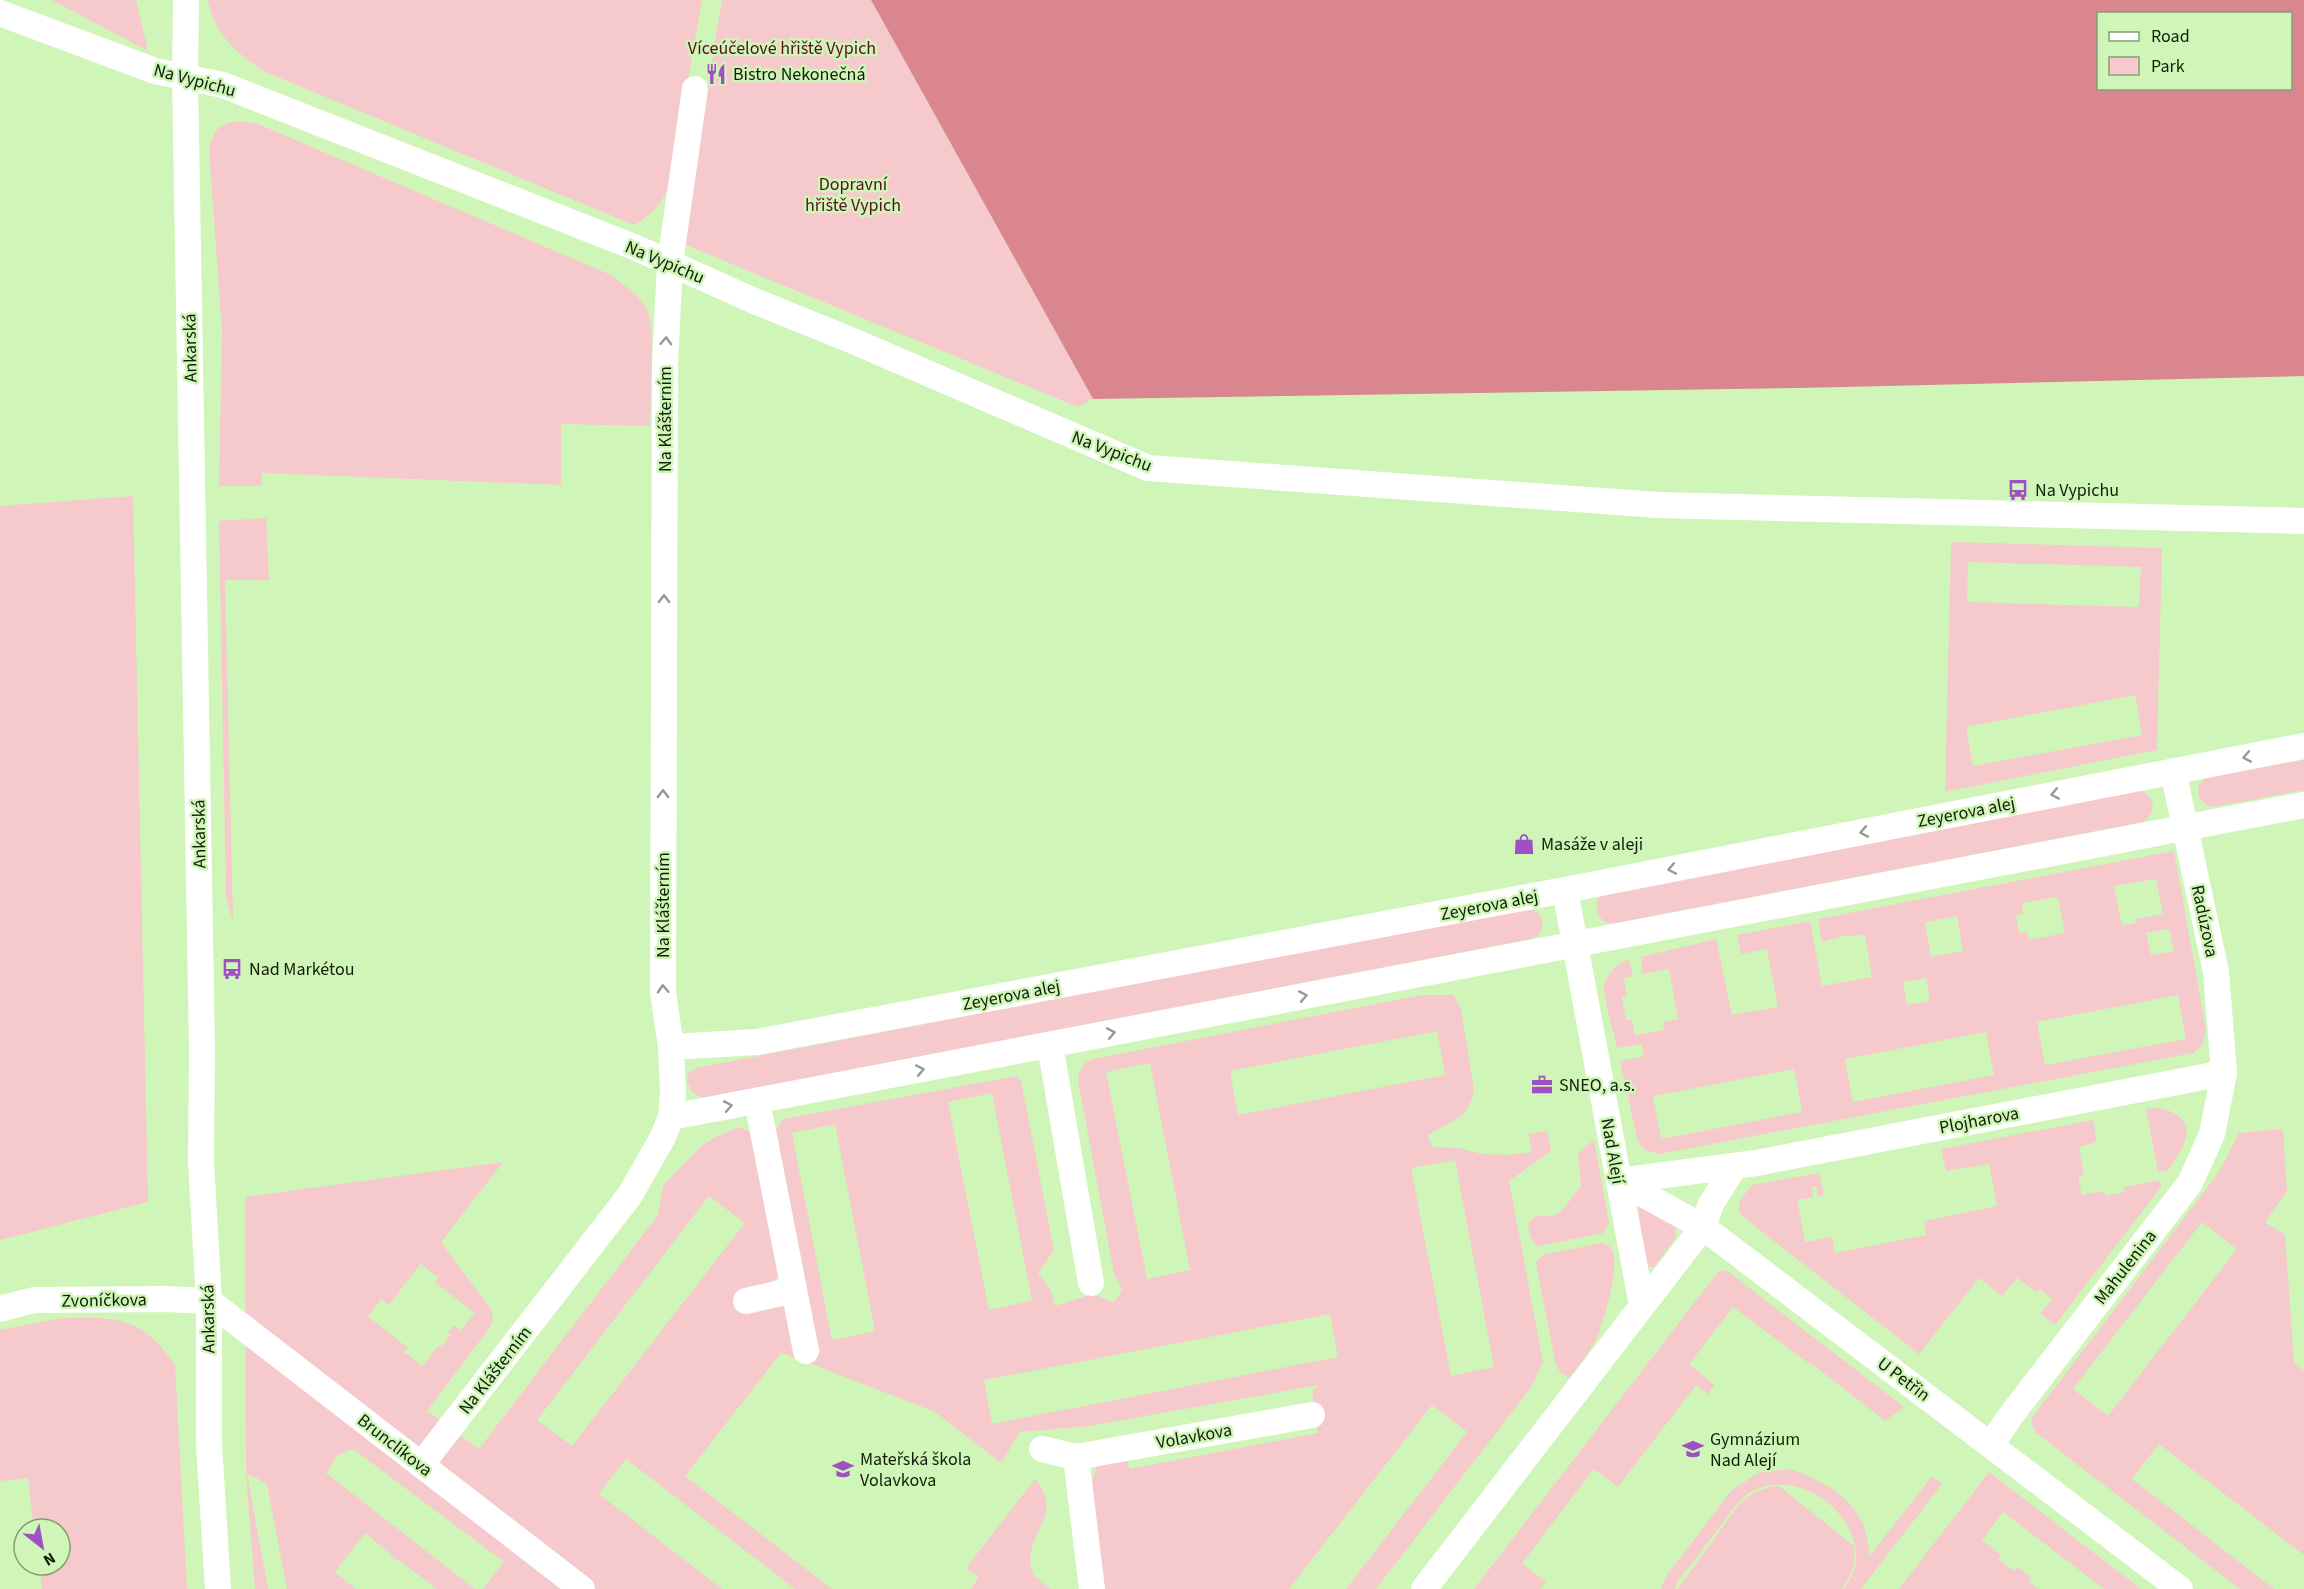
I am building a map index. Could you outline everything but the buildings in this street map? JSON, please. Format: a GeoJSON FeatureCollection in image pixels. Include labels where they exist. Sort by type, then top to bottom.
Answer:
{"type":"FeatureCollection","features":[{"type":"Feature","properties":{"kind":"street","name":"Ankarská"},"geometry":{"type":"LineString","coordinates":[[175,0],[185,78]]}},
{"type":"Feature","properties":{"kind":"street","name":"Ankarská"},"geometry":{"type":"LineString","coordinates":[[186,0],[185,78],[202,1049],[201,1162],[209,1301],[209,1444],[218,1589]]}},
{"type":"Feature","properties":{"kind":"street","name":"Na Vypichu"},"geometry":{"type":"LineString","coordinates":[[0,13],[155,71],[223,85],[670,263],[1148,468],[1658,505],[2304,521]]}},
{"type":"Feature","properties":{"kind":"street","name":"Na Klášterním"},"geometry":{"type":"LineString","coordinates":[[421,1465],[630,1195],[663,1137],[671,1118],[673,1094],[671,1047],[663,992],[665,364],[670,263],[695,89]]}},
{"type":"Feature","properties":{"kind":"street","name":"Zeyerova alej"},"geometry":{"type":"LineString","coordinates":[[671,1047],[757,1042],[1565,890],[2304,746]]}},
{"type":"Feature","properties":{"kind":"street","name":"Radúzova"},"geometry":{"type":"LineString","coordinates":[[2173,771],[2216,972],[2224,1073]]}},
{"type":"Feature","properties":{"kind":"street"},"geometry":{"type":"LineString","coordinates":[[671,1118],[2304,805]]}},
{"type":"Feature","properties":{"kind":"street","name":"Nad Alejí"},"geometry":{"type":"LineString","coordinates":[[1565,890],[1642,1306]]}},
{"type":"Feature","properties":{"kind":"street"},"geometry":{"type":"LineString","coordinates":[[1050,1045],[1091,1283]]}},
{"type":"Feature","properties":{"kind":"street","name":"Plojharova"},"geometry":{"type":"LineString","coordinates":[[1619,1181],[1734,1167],[2224,1073]]}},
{"type":"Feature","properties":{"kind":"street","name":"Mahulenina"},"geometry":{"type":"LineString","coordinates":[[1991,1444],[2190,1183],[2212,1134],[2224,1073]]}},
{"type":"Feature","properties":{"kind":"street"},"geometry":{"type":"LineString","coordinates":[[757,1101],[806,1351]]}},
{"type":"Feature","properties":{"kind":"street"},"geometry":{"type":"LineString","coordinates":[[1424,1589],[1703,1227],[1711,1204],[1734,1167]]}},
{"type":"Feature","properties":{"kind":"street","name":"U Petřin"},"geometry":{"type":"LineString","coordinates":[[1619,1181],[1703,1227],[2180,1589]]}},
{"type":"Feature","properties":{"kind":"street"},"geometry":{"type":"LineString","coordinates":[[746,1300],[794,1290]]}},
{"type":"Feature","properties":{"kind":"street","name":"Zvoníčkova"},"geometry":{"type":"LineString","coordinates":[[0,1309],[34,1300],[209,1301]]}},
{"type":"Feature","properties":{"kind":"street","name":"Brunclíkova"},"geometry":{"type":"LineString","coordinates":[[209,1301],[582,1589]]}},
{"type":"Feature","properties":{"kind":"street","name":"Volavkova"},"geometry":{"type":"LineString","coordinates":[[1042,1449],[1076,1457],[1312,1415]]}},
{"type":"Feature","properties":{"kind":"street"},"geometry":{"type":"LineString","coordinates":[[1076,1457],[1092,1589]]}},
{"type":"Feature","properties":{"kind":"green space"},"geometry":{"type":"Polygon","coordinates":[[[52,0],[136,0],[148,51],[52,0]]]}},
{"type":"Feature","properties":{"kind":"green space"},"geometry":{"type":"Polygon","coordinates":[[[208,0],[702,0],[670,184],[656,208],[634,225],[263,71],[235,49],[221,32],[215,23],[208,0]]]}},
{"type":"Feature","properties":{"kind":"green space","name":"Dopravní hřiště Vypich"},"geometry":{"type":"Polygon","coordinates":[[[722,0],[871,0],[1093,399],[1078,407],[681,243],[722,0]]]}},
{"type":"Feature","properties":{"kind":"green space"},"geometry":{"type":"Polygon","coordinates":[[[242,121],[258,124],[611,275],[637,296],[648,312],[652,350],[650,426],[561,424],[561,485],[262,473],[262,486],[219,486],[222,331],[209,149],[219,127],[242,121]]]}},
{"type":"Feature","properties":{"kind":"green space"},"geometry":{"type":"Polygon","coordinates":[[[133,496],[148,1202],[0,1240],[0,506],[133,496]]]}},
{"type":"Feature","properties":{"kind":"green space"},"geometry":{"type":"Polygon","coordinates":[[[266,518],[269,580],[225,580],[233,921],[226,896],[219,521],[266,518]]]}},
{"type":"Feature","properties":{"kind":"green space"},"geometry":{"type":"Polygon","coordinates":[[[1951,542],[2162,548],[2157,750],[1945,792],[1951,542]],[[1968,562],[1967,602],[2139,607],[2141,567],[1968,562]],[[2135,695],[1966,727],[1973,766],[2142,735],[2135,695]]]}},
{"type":"Feature","properties":{"kind":"green space"},"geometry":{"type":"Polygon","coordinates":[[[2304,759],[2304,790],[2213,807],[2199,797],[2198,786],[2205,778],[2304,759]]]}},
{"type":"Feature","properties":{"kind":"green space"},"geometry":{"type":"Polygon","coordinates":[[[2139,790],[2149,796],[2153,804],[2151,813],[2143,822],[1611,924],[1603,921],[1597,913],[1597,900],[1605,893],[2139,790]]]}},
{"type":"Feature","properties":{"kind":"green space"},"geometry":{"type":"Polygon","coordinates":[[[2174,851],[2206,1029],[2202,1046],[2193,1053],[1659,1154],[1645,1150],[1638,1142],[1620,1061],[1644,1056],[1642,1044],[1617,1048],[1604,992],[1605,982],[1610,974],[1620,963],[1629,960],[1633,976],[1624,978],[1627,996],[1622,997],[1626,1020],[1632,1020],[1635,1035],[1664,1030],[1663,1022],[1678,1019],[1669,969],[1642,974],[1641,957],[1716,939],[1732,1015],[1778,1007],[1767,949],[1741,954],[1737,935],[1810,921],[1822,986],[1872,977],[1865,935],[1845,936],[1822,942],[1818,919],[2174,851]],[[2156,879],[2114,886],[2122,925],[2136,923],[2135,919],[2163,914],[2156,879]],[[2058,897],[2022,903],[2023,913],[2016,915],[2019,933],[2027,932],[2029,940],[2065,933],[2058,897]],[[1957,916],[1925,922],[1931,957],[1963,951],[1957,916]],[[2169,929],[2146,933],[2151,955],[2174,951],[2169,929]],[[1926,978],[1903,982],[1907,1005],[1930,1001],[1926,978]],[[2178,995],[2037,1022],[2045,1065],[2186,1039],[2178,995]],[[1986,1032],[1845,1059],[1853,1102],[1994,1075],[1986,1032]],[[1794,1069],[1653,1096],[1661,1139],[1802,1112],[1794,1069]]]}},
{"type":"Feature","properties":{"kind":"green space"},"geometry":{"type":"Polygon","coordinates":[[[1529,908],[1538,913],[1543,922],[1540,934],[1531,939],[703,1098],[693,1093],[687,1082],[688,1073],[696,1068],[1529,908]]]}},
{"type":"Feature","properties":{"kind":"green space"},"geometry":{"type":"Polygon","coordinates":[[[1422,995],[1454,995],[1461,1009],[1474,1089],[1471,1102],[1462,1116],[1428,1135],[1432,1147],[1458,1148],[1482,1154],[1507,1155],[1532,1152],[1528,1134],[1547,1131],[1551,1151],[1509,1181],[1543,1362],[1532,1386],[1376,1589],[1346,1589],[1467,1432],[1432,1405],[1289,1589],[1104,1589],[1091,1485],[1097,1466],[1122,1454],[1128,1461],[1129,1469],[1318,1433],[1312,1391],[1319,1385],[1089,1426],[1020,1432],[1001,1463],[935,1412],[809,1363],[821,1350],[818,1346],[776,1129],[783,1119],[1017,1076],[1021,1081],[1054,1250],[1038,1273],[1051,1290],[1055,1306],[1093,1294],[1114,1303],[1122,1290],[1114,1274],[1078,1080],[1082,1067],[1093,1059],[1422,995]],[[1437,1031],[1230,1071],[1238,1115],[1445,1075],[1437,1031]],[[1150,1063],[1106,1072],[1147,1279],[1190,1270],[1150,1063]],[[992,1093],[948,1102],[989,1310],[1032,1301],[992,1093]],[[835,1124],[792,1133],[832,1340],[875,1331],[835,1124]],[[1455,1160],[1411,1168],[1451,1376],[1494,1367],[1455,1160]],[[1330,1314],[984,1380],[992,1424],[1338,1357],[1330,1314]]]}},
{"type":"Feature","properties":{"kind":"green space"},"geometry":{"type":"Polygon","coordinates":[[[2159,1108],[2181,1118],[2186,1133],[2185,1142],[2175,1161],[2168,1170],[2158,1172],[2146,1109],[2159,1108]]]}},
{"type":"Feature","properties":{"kind":"green space"},"geometry":{"type":"Polygon","coordinates":[[[2093,1120],[2097,1142],[2079,1147],[2084,1176],[2078,1178],[2082,1195],[2104,1191],[2106,1196],[2125,1192],[2124,1187],[2160,1180],[2161,1187],[2055,1325],[2040,1314],[2052,1299],[2040,1289],[2037,1292],[2017,1278],[2002,1296],[1979,1278],[1919,1354],[1742,1216],[1740,1211],[1741,1200],[1752,1185],[1819,1173],[1824,1195],[1818,1196],[1816,1186],[1812,1187],[1813,1197],[1797,1200],[1805,1242],[1832,1237],[1835,1253],[1926,1235],[1924,1221],[1997,1206],[1989,1164],[1946,1171],[1941,1149],[2093,1120]]]}},
{"type":"Feature","properties":{"kind":"green space"},"geometry":{"type":"Polygon","coordinates":[[[740,1127],[752,1133],[780,1274],[773,1282],[779,1304],[788,1309],[799,1359],[781,1353],[685,1476],[832,1589],[795,1589],[626,1459],[599,1494],[722,1589],[483,1589],[504,1562],[353,1449],[338,1455],[326,1473],[475,1589],[437,1589],[399,1560],[390,1556],[391,1554],[365,1533],[335,1572],[356,1589],[287,1589],[267,1484],[247,1473],[268,1589],[255,1589],[246,1472],[245,1197],[503,1162],[441,1242],[491,1309],[493,1319],[489,1329],[427,1411],[479,1449],[658,1215],[663,1186],[699,1148],[715,1137],[740,1127]],[[709,1196],[537,1420],[572,1446],[745,1223],[709,1196]],[[422,1262],[389,1305],[380,1297],[381,1300],[369,1315],[366,1315],[408,1348],[403,1354],[406,1353],[421,1365],[421,1368],[439,1345],[443,1348],[449,1336],[452,1336],[448,1333],[454,1325],[463,1332],[462,1329],[474,1314],[477,1315],[435,1282],[440,1275],[437,1277],[422,1265],[422,1262]]]}},
{"type":"Feature","properties":{"kind":"green space"},"geometry":{"type":"Polygon","coordinates":[[[2283,1129],[2287,1191],[2265,1222],[2285,1235],[2294,1363],[2304,1371],[2304,1555],[2159,1444],[2132,1479],[2274,1589],[2240,1589],[2035,1432],[2031,1422],[2034,1415],[2219,1172],[2239,1133],[2283,1129]],[[2202,1222],[2073,1389],[2108,1416],[2237,1249],[2202,1222]]]}},
{"type":"Feature","properties":{"kind":"green space"},"geometry":{"type":"Polygon","coordinates":[[[1594,1140],[1609,1223],[1603,1233],[1536,1245],[1531,1237],[1528,1224],[1535,1217],[1554,1215],[1561,1210],[1581,1186],[1578,1153],[1594,1140]]]}},
{"type":"Feature","properties":{"kind":"green space"},"geometry":{"type":"Polygon","coordinates":[[[1643,1201],[1676,1224],[1675,1239],[1654,1267],[1648,1267],[1644,1263],[1638,1206],[1643,1201]]]}},
{"type":"Feature","properties":{"kind":"green space"},"geometry":{"type":"Polygon","coordinates":[[[1602,1243],[1613,1251],[1614,1270],[1610,1295],[1596,1339],[1569,1378],[1561,1373],[1556,1365],[1536,1263],[1543,1255],[1602,1243]]]}},
{"type":"Feature","properties":{"kind":"green space"},"geometry":{"type":"Polygon","coordinates":[[[1724,1270],[1904,1407],[1885,1421],[1812,1364],[1733,1307],[1689,1364],[1715,1385],[1708,1394],[1696,1385],[1618,1487],[1594,1469],[1522,1563],[1546,1582],[1540,1589],[1474,1589],[1718,1272],[1724,1270]]]}},
{"type":"Feature","properties":{"kind":"green space"},"geometry":{"type":"Polygon","coordinates":[[[61,1318],[113,1320],[139,1328],[163,1349],[175,1365],[187,1589],[42,1589],[40,1577],[72,1577],[72,1517],[33,1517],[28,1478],[0,1481],[0,1330],[61,1318]]]}},
{"type":"Feature","properties":{"kind":"green space"},"geometry":{"type":"Polygon","coordinates":[[[1789,1469],[1820,1482],[1848,1502],[1863,1524],[1870,1556],[1932,1476],[1942,1484],[1861,1589],[1844,1589],[1855,1567],[1855,1546],[1847,1525],[1833,1507],[1815,1494],[1793,1486],[1771,1485],[1749,1493],[1741,1499],[1677,1582],[1675,1589],[1661,1589],[1666,1576],[1732,1490],[1760,1472],[1789,1469]]]}},
{"type":"Feature","properties":{"kind":"green space"},"geometry":{"type":"Polygon","coordinates":[[[1989,1472],[2141,1589],[2104,1589],[2003,1512],[1982,1540],[2001,1555],[1998,1559],[2014,1571],[2018,1567],[2032,1578],[2029,1582],[2038,1589],[1899,1589],[1989,1472]]]}},
{"type":"Feature","properties":{"kind":"green space"},"geometry":{"type":"Polygon","coordinates":[[[1035,1479],[1044,1493],[1047,1505],[1045,1516],[1032,1547],[1030,1560],[1033,1575],[1051,1589],[971,1589],[979,1577],[966,1568],[1035,1479]]]}},
{"type":"Feature","properties":{"kind":"green space"},"geometry":{"type":"Polygon","coordinates":[[[1774,1486],[1780,1487],[1854,1546],[1852,1569],[1842,1589],[1678,1589],[1740,1503],[1755,1492],[1774,1486]]]}},
{"type":"Feature","properties":{"kind":"shaded area"},"geometry":{"type":"Polygon","coordinates":[[[871,0],[2304,0],[2304,376],[1799,388],[1093,399],[871,0]]]}},
{"type":"Feature","properties":{"kind":"place","name":"Bistro Nekonečná"},"geometry":{"type":"Point","coordinates":[716,74]}},
{"type":"Feature","properties":{"kind":"place","name":"Na Vypichu"},"geometry":{"type":"Point","coordinates":[2018,490]}},
{"type":"Feature","properties":{"kind":"place","name":"Masáže v aleji"},"geometry":{"type":"Point","coordinates":[1524,844]}},
{"type":"Feature","properties":{"kind":"place","name":"Nad Markétou"},"geometry":{"type":"Point","coordinates":[232,969]}},
{"type":"Feature","properties":{"kind":"place","name":"SNEO, a.s."},"geometry":{"type":"Point","coordinates":[1542,1085]}},
{"type":"Feature","properties":{"kind":"place","name":"Gymnázium Nad Alejí"},"geometry":{"type":"Point","coordinates":[1693,1449]}},
{"type":"Feature","properties":{"kind":"place","name":"Mateřská škola Volavkova"},"geometry":{"type":"Point","coordinates":[843,1469]}},
{"type":"Feature","properties":{"kind":"park label","name":"Víceúčelové hřiště Vypich"},"geometry":{"type":"Point","coordinates":[782,48]}}]}
